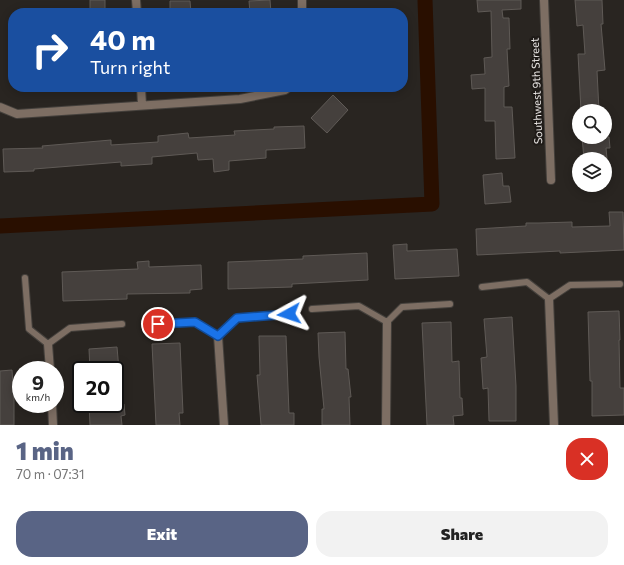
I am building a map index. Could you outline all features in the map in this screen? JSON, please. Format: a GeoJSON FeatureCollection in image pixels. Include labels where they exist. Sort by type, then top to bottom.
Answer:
{"type":"FeatureCollection","features":[{"type":"Feature","properties":{"kind":"street","name":"Southwest 9th Street"},"geometry":{"type":"LineString","coordinates":[[544,0],[551,180]]}},
{"type":"Feature","properties":{"kind":"street"},"geometry":{"type":"LineString","coordinates":[[141,92],[142,105]]}},
{"type":"Feature","properties":{"kind":"street"},"geometry":{"type":"LineString","coordinates":[[0,107],[17,114],[240,99],[275,92]]}},
{"type":"Feature","properties":{"kind":"street"},"geometry":{"type":"LineString","coordinates":[[549,299],[554,425]]}},
{"type":"Feature","properties":{"kind":"street"},"geometry":{"type":"LineString","coordinates":[[386,425],[387,322]]}},
{"type":"Feature","properties":{"kind":"street"},"geometry":{"type":"LineString","coordinates":[[218,336],[224,425]]}},
{"type":"Feature","properties":{"kind":"street"},"geometry":{"type":"LineString","coordinates":[[48,344],[49,361]]}},
{"type":"Feature","properties":{"kind":"street"},"geometry":{"type":"LineString","coordinates":[[52,413],[53,425]]}},
{"type":"Feature","properties":{"kind":"lane"},"geometry":{"type":"LineString","coordinates":[[25,278],[29,329],[48,344],[70,328],[122,324]]}},
{"type":"Feature","properties":{"kind":"lane"},"geometry":{"type":"LineString","coordinates":[[482,287],[527,282],[549,299],[570,285],[620,284]]}},
{"type":"Feature","properties":{"kind":"lane"},"geometry":{"type":"LineString","coordinates":[[312,309],[359,306],[387,322],[402,307],[450,304]]}},
{"type":"Feature","properties":{"kind":"lane"},"geometry":{"type":"LineString","coordinates":[[146,325],[195,322],[218,336],[237,318],[289,314]]}},
{"type":"Feature","properties":{"kind":"building"},"geometry":{"type":"Polygon","coordinates":[[[90,0],[105,0],[105,8],[90,8],[90,0]]]}},
{"type":"Feature","properties":{"kind":"building"},"geometry":{"type":"Polygon","coordinates":[[[270,0],[271,8],[250,8],[249,1],[270,0]]]}},
{"type":"Feature","properties":{"kind":"building"},"geometry":{"type":"Polygon","coordinates":[[[477,0],[521,0],[521,9],[502,10],[503,18],[509,18],[510,49],[507,49],[509,86],[504,87],[504,107],[512,107],[515,158],[496,159],[495,121],[485,121],[485,88],[472,89],[471,75],[485,74],[484,58],[492,57],[491,11],[478,12],[477,0]]]}},
{"type":"Feature","properties":{"kind":"building"},"geometry":{"type":"Polygon","coordinates":[[[575,0],[602,0],[603,24],[601,24],[605,70],[597,71],[599,104],[581,104],[578,54],[585,54],[583,25],[577,26],[575,0]]]}},
{"type":"Feature","properties":{"kind":"building"},"geometry":{"type":"Polygon","coordinates":[[[170,1],[190,1],[191,8],[170,8],[170,1]]]}},
{"type":"Feature","properties":{"kind":"building"},"geometry":{"type":"Polygon","coordinates":[[[333,95],[348,110],[327,133],[311,118],[333,95]]]}},
{"type":"Feature","properties":{"kind":"building"},"geometry":{"type":"Polygon","coordinates":[[[304,126],[305,148],[266,150],[266,158],[229,161],[229,170],[214,172],[213,159],[198,160],[197,153],[152,157],[152,164],[121,166],[121,162],[34,169],[34,171],[4,172],[3,149],[43,148],[42,146],[111,140],[111,145],[158,142],[158,136],[188,133],[189,138],[235,135],[234,131],[304,126]]]}},
{"type":"Feature","properties":{"kind":"building"},"geometry":{"type":"Polygon","coordinates":[[[583,144],[610,144],[610,148],[606,148],[606,152],[583,152],[583,144]]]}},
{"type":"Feature","properties":{"kind":"building"},"geometry":{"type":"Polygon","coordinates":[[[502,173],[503,186],[509,186],[511,202],[485,204],[483,175],[502,173]]]}},
{"type":"Feature","properties":{"kind":"building"},"geometry":{"type":"Polygon","coordinates":[[[609,212],[623,212],[624,250],[477,255],[476,229],[526,226],[526,223],[572,222],[572,227],[610,226],[609,212]]]}},
{"type":"Feature","properties":{"kind":"building"},"geometry":{"type":"Polygon","coordinates":[[[407,244],[407,251],[457,249],[459,276],[395,279],[393,245],[407,244]]]}},
{"type":"Feature","properties":{"kind":"building"},"geometry":{"type":"Polygon","coordinates":[[[367,253],[368,280],[292,284],[292,287],[228,289],[228,262],[303,259],[303,256],[367,253]]]}},
{"type":"Feature","properties":{"kind":"building"},"geometry":{"type":"Polygon","coordinates":[[[149,261],[149,267],[201,265],[202,289],[190,290],[190,293],[127,294],[127,299],[63,301],[62,272],[138,269],[137,262],[149,261]]]}},
{"type":"Feature","properties":{"kind":"building"},"geometry":{"type":"Polygon","coordinates":[[[619,311],[620,388],[624,388],[624,415],[592,416],[592,381],[590,381],[588,312],[619,311]]]}},
{"type":"Feature","properties":{"kind":"building"},"geometry":{"type":"Polygon","coordinates":[[[512,317],[516,386],[516,421],[489,421],[488,388],[483,389],[481,358],[487,357],[484,319],[512,317]]]}},
{"type":"Feature","properties":{"kind":"building"},"geometry":{"type":"Polygon","coordinates":[[[451,322],[452,362],[459,361],[460,398],[462,398],[463,415],[453,416],[454,425],[427,425],[422,323],[451,322]]]}},
{"type":"Feature","properties":{"kind":"building"},"geometry":{"type":"Polygon","coordinates":[[[345,332],[346,369],[348,369],[351,397],[349,397],[350,425],[322,425],[322,409],[324,409],[318,333],[345,332]]]}},
{"type":"Feature","properties":{"kind":"building"},"geometry":{"type":"Polygon","coordinates":[[[259,336],[286,336],[289,413],[294,413],[294,425],[261,425],[257,375],[260,375],[259,336]]]}},
{"type":"Feature","properties":{"kind":"building"},"geometry":{"type":"Polygon","coordinates":[[[180,343],[183,413],[179,413],[180,425],[156,425],[152,344],[180,343]]]}},
{"type":"Feature","properties":{"kind":"building"},"geometry":{"type":"Polygon","coordinates":[[[117,347],[118,361],[90,361],[89,349],[117,347]]]}},
{"type":"Feature","properties":{"kind":"building"},"geometry":{"type":"Polygon","coordinates":[[[12,370],[12,413],[14,413],[14,425],[0,425],[0,371],[12,370]]]}},
{"type":"Feature","properties":{"kind":"building"},"geometry":{"type":"Polygon","coordinates":[[[124,404],[125,415],[121,416],[122,425],[90,425],[89,413],[124,413],[124,404]]]}},
{"type":"Feature","properties":{"kind":"waterway"},"geometry":{"type":"LineString","coordinates":[[0,226],[432,204],[425,0]]}},
{"type":"Feature","properties":{"kind":"route"},"geometry":{"type":"LineString","coordinates":[[158,324],[195,322],[218,336],[237,318],[289,314]]}}]}
